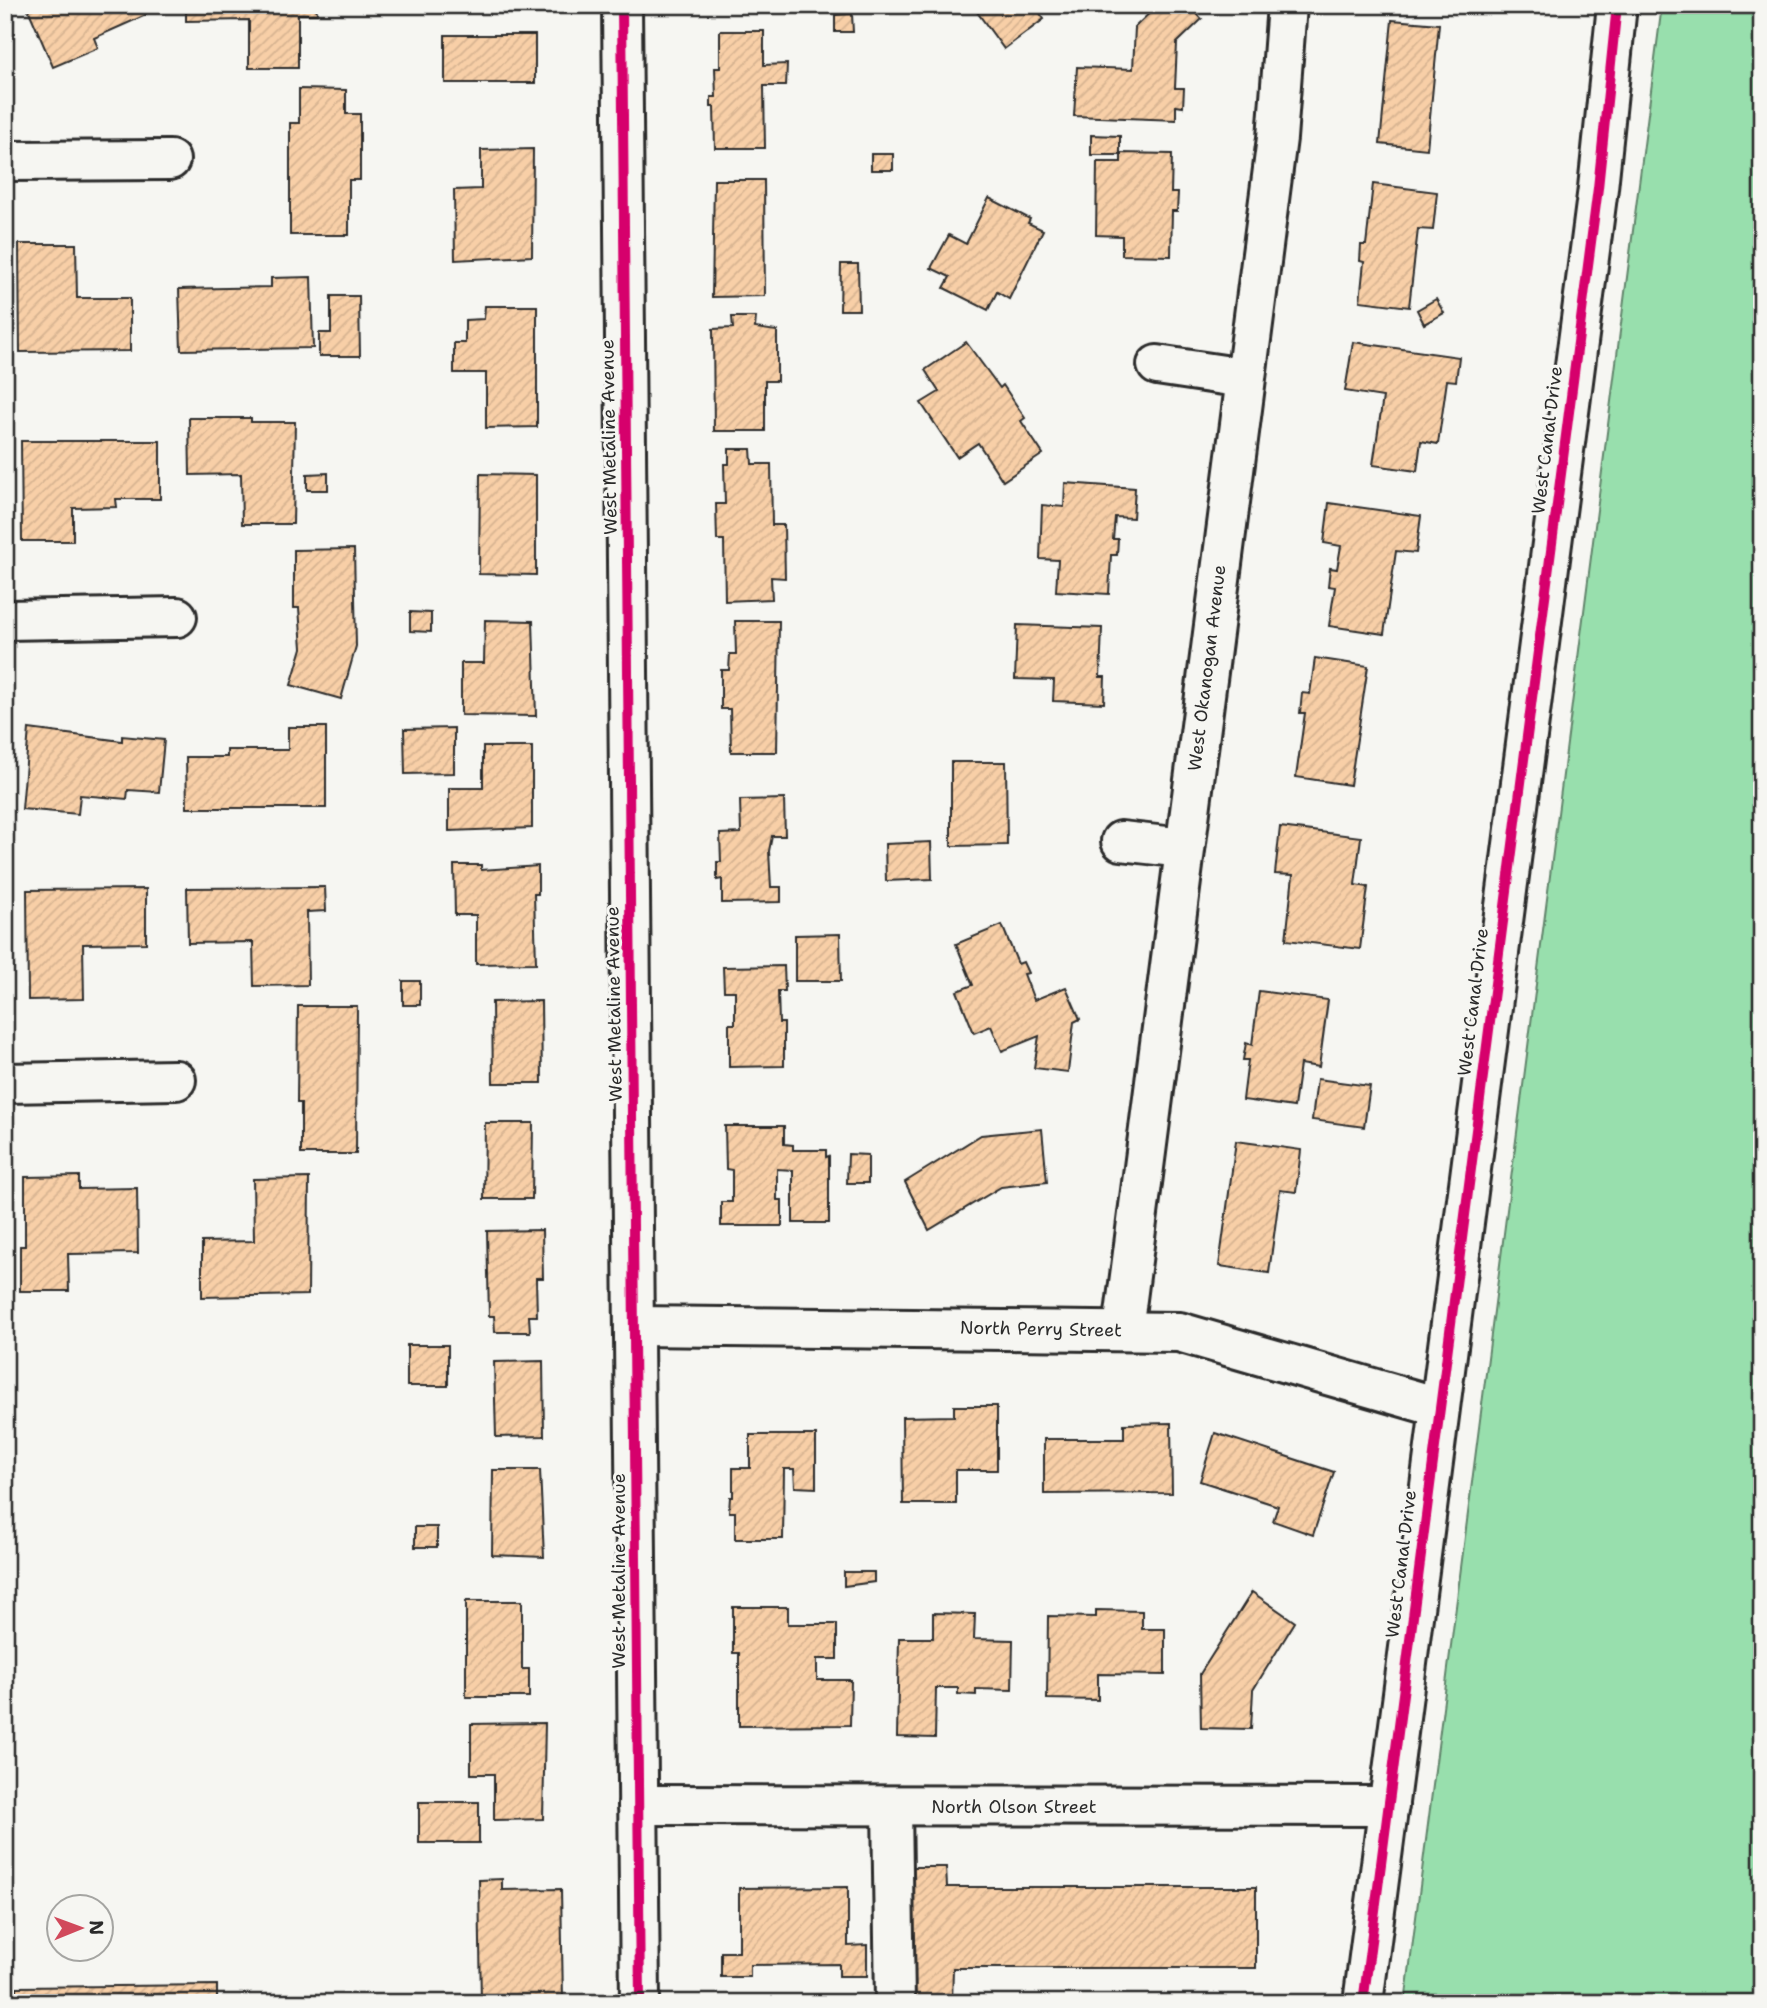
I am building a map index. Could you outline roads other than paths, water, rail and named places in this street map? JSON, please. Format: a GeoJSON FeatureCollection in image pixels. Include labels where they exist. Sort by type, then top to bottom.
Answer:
{"type":"FeatureCollection","features":[{"type":"Feature","properties":{"kind":"street","name":"West Metaline Avenue"},"geometry":{"type":"LineString","coordinates":[[622,5],[640,2003]]}},
{"type":"Feature","properties":{"kind":"street","name":"West Okanogan Avenue"},"geometry":{"type":"LineString","coordinates":[[1124,1330],[1244,378],[1277,138],[1287,5]]}},
{"type":"Feature","properties":{"kind":"street","name":"West Canal Drive"},"geometry":{"type":"LineString","coordinates":[[1363,2003],[1438,1407],[1598,188],[1617,5]]}},
{"type":"Feature","properties":{"kind":"street"},"geometry":{"type":"LineString","coordinates":[[5,161],[170,160]]}},
{"type":"Feature","properties":{"kind":"street"},"geometry":{"type":"LineString","coordinates":[[1157,365],[1244,378]]}},
{"type":"Feature","properties":{"kind":"street"},"geometry":{"type":"LineString","coordinates":[[5,620],[177,617]]}},
{"type":"Feature","properties":{"kind":"street"},"geometry":{"type":"LineString","coordinates":[[1121,841],[1184,848]]}},
{"type":"Feature","properties":{"kind":"street"},"geometry":{"type":"LineString","coordinates":[[5,1083],[176,1080]]}},
{"type":"Feature","properties":{"kind":"street","name":"North Perry Street"},"geometry":{"type":"LineString","coordinates":[[635,1326],[1179,1332],[1438,1407]]}},
{"type":"Feature","properties":{"kind":"street","name":"North Olson Street"},"geometry":{"type":"LineString","coordinates":[[638,1805],[1389,1806]]}},
{"type":"Feature","properties":{"kind":"street"},"geometry":{"type":"LineString","coordinates":[[892,1807],[895,2003]]}},
{"type":"Feature","properties":{"kind":"railway"},"geometry":{"type":"LineString","coordinates":[[1758,2003],[1762,1973]]}}]}
